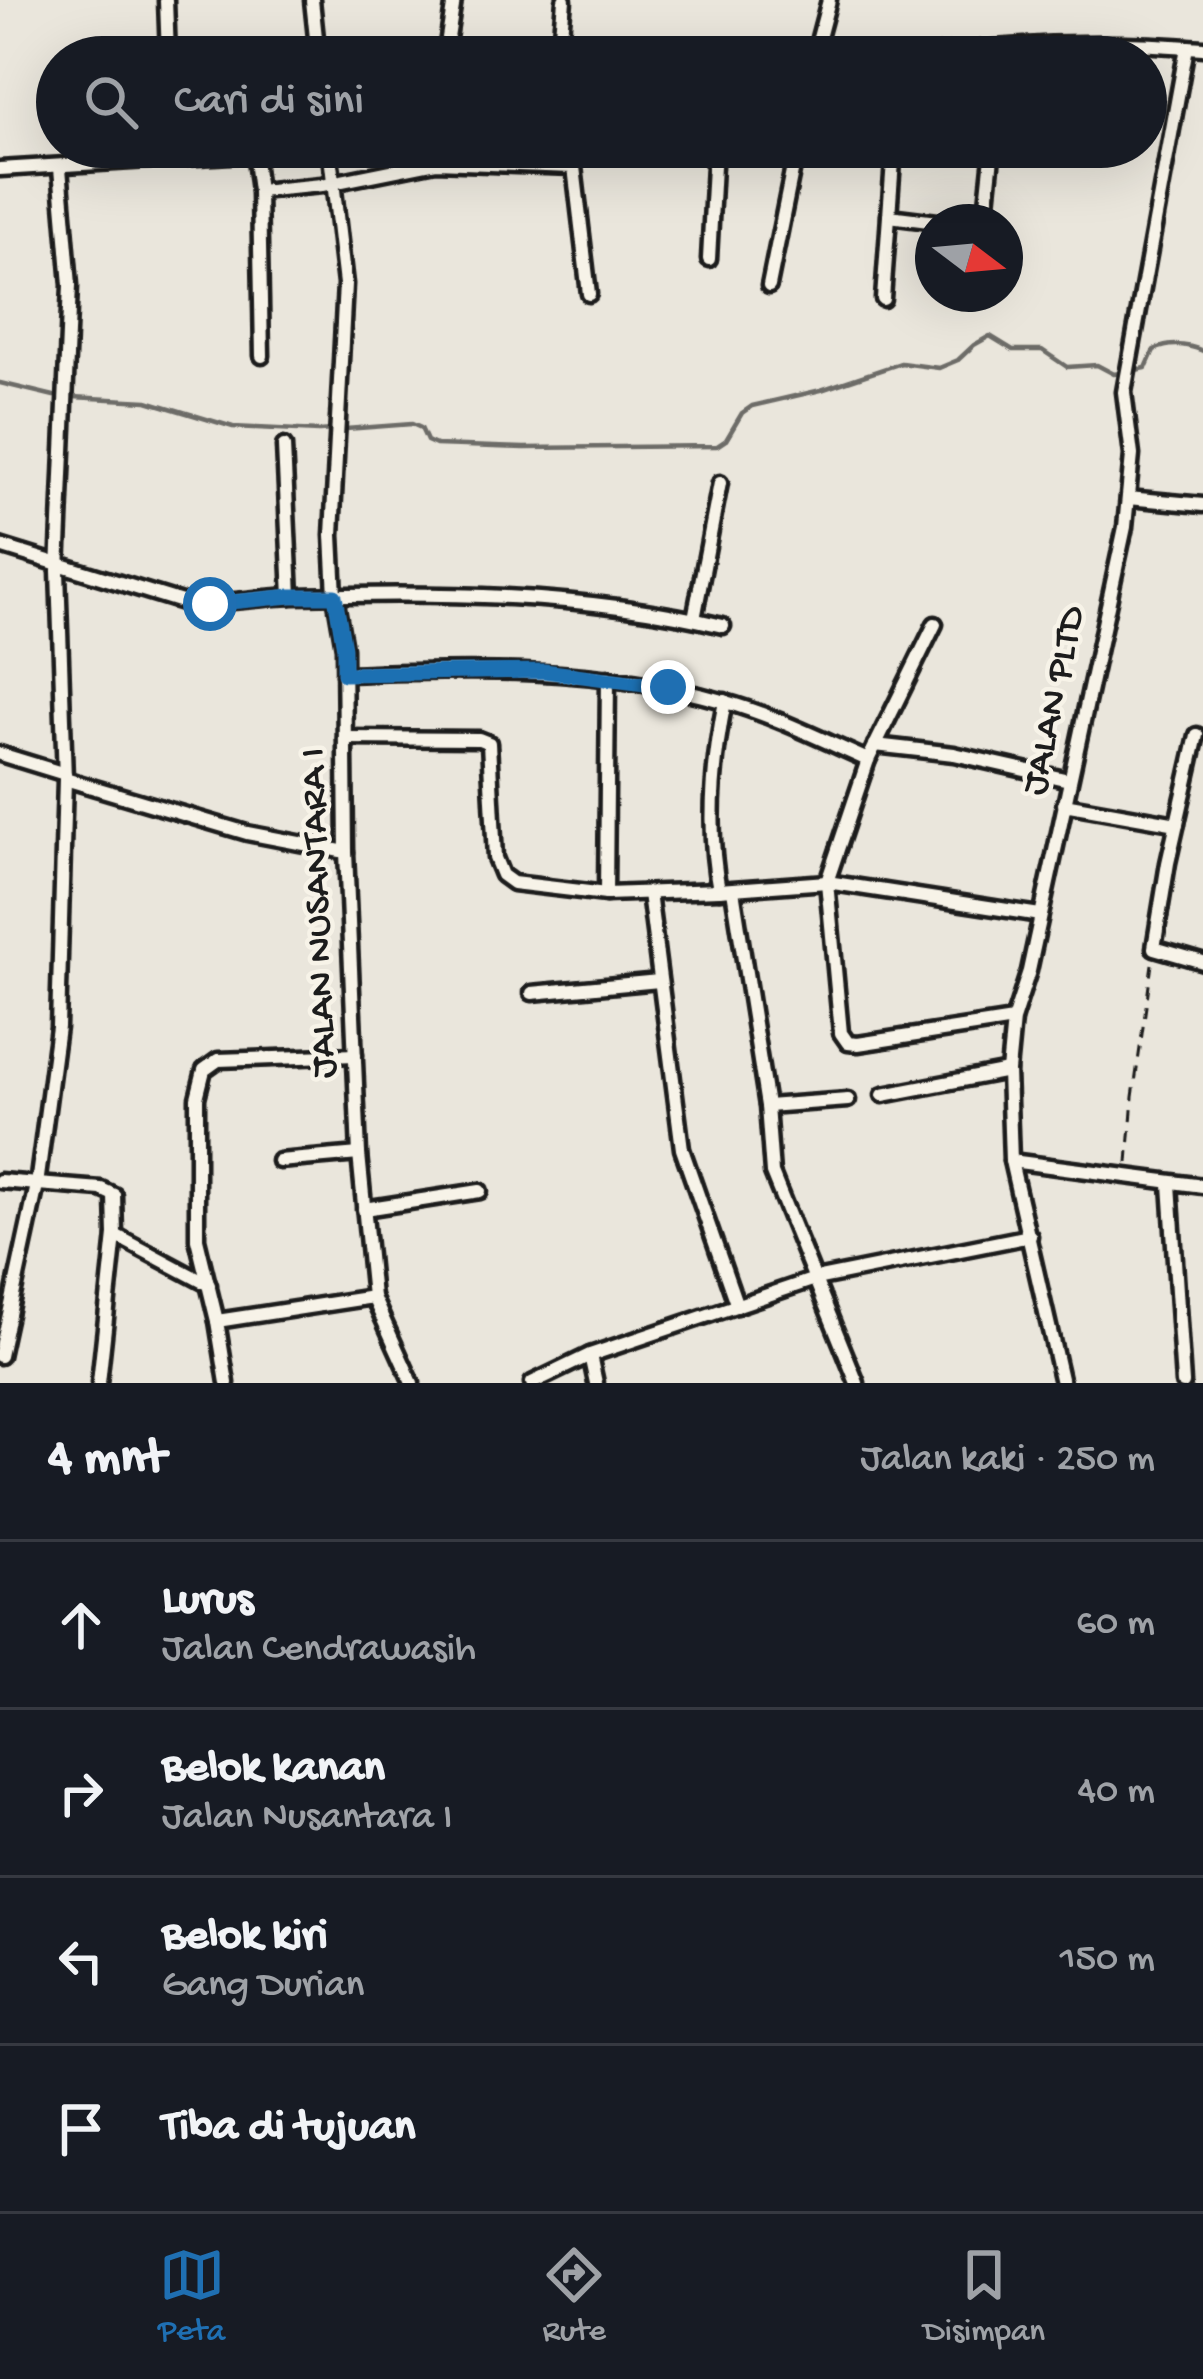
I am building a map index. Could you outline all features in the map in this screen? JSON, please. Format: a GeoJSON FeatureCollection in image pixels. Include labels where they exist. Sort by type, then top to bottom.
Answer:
{"type":"FeatureCollection","features":[{"type":"Feature","properties":{"kind":"street"},"geometry":{"type":"LineString","coordinates":[[166,0],[167,36]]}},
{"type":"Feature","properties":{"kind":"street"},"geometry":{"type":"LineString","coordinates":[[312,0],[316,36]]}},
{"type":"Feature","properties":{"kind":"street"},"geometry":{"type":"LineString","coordinates":[[448,36],[454,0]]}},
{"type":"Feature","properties":{"kind":"street"},"geometry":{"type":"LineString","coordinates":[[561,36],[564,0]]}},
{"type":"Feature","properties":{"kind":"street"},"geometry":{"type":"LineString","coordinates":[[820,36],[830,0]]}},
{"type":"Feature","properties":{"kind":"street"},"geometry":{"type":"LineString","coordinates":[[1167,45],[1203,48]]}},
{"type":"Feature","properties":{"kind":"street","name":"JALAN PLTD"},"geometry":{"type":"LineString","coordinates":[[1167,155],[1187,46]]}},
{"type":"Feature","properties":{"kind":"street"},"geometry":{"type":"LineString","coordinates":[[0,169],[60,168],[70,246],[58,566],[65,777],[58,1027],[37,1185],[0,1356]]}},
{"type":"Feature","properties":{"kind":"street"},"geometry":{"type":"LineString","coordinates":[[254,168],[259,191],[262,356]]}},
{"type":"Feature","properties":{"kind":"street","name":"JALAN NUSANTARA I"},"geometry":{"type":"LineString","coordinates":[[332,168],[345,284],[332,535],[344,648],[346,852],[359,1154],[374,1297],[412,1383]]}},
{"type":"Feature","properties":{"kind":"street"},"geometry":{"type":"LineString","coordinates":[[259,191],[405,168]]}},
{"type":"Feature","properties":{"kind":"street"},"geometry":{"type":"LineString","coordinates":[[574,168],[589,294]]}},
{"type":"Feature","properties":{"kind":"street"},"geometry":{"type":"LineString","coordinates":[[709,259],[714,168]]}},
{"type":"Feature","properties":{"kind":"street"},"geometry":{"type":"LineString","coordinates":[[769,286],[793,168]]}},
{"type":"Feature","properties":{"kind":"street"},"geometry":{"type":"LineString","coordinates":[[884,299],[892,168]]}},
{"type":"Feature","properties":{"kind":"street"},"geometry":{"type":"LineString","coordinates":[[987,204],[991,168]]}},
{"type":"Feature","properties":{"kind":"street","name":"JALAN PLTD"},"geometry":{"type":"LineString","coordinates":[[1061,1383],[1011,1161],[1008,1071],[1013,1020],[1029,970],[1125,527],[1132,455],[1124,392],[1165,168]]}},
{"type":"Feature","properties":{"kind":"street"},"geometry":{"type":"LineString","coordinates":[[889,216],[915,219]]}},
{"type":"Feature","properties":{"kind":"street"},"geometry":{"type":"LineString","coordinates":[[284,446],[291,596]]}},
{"type":"Feature","properties":{"kind":"street"},"geometry":{"type":"LineString","coordinates":[[694,619],[720,483]]}},
{"type":"Feature","properties":{"kind":"street"},"geometry":{"type":"LineString","coordinates":[[1128,498],[1203,505]]}},
{"type":"Feature","properties":{"kind":"street"},"geometry":{"type":"LineString","coordinates":[[0,547],[185,603],[291,596],[468,597],[619,608],[723,626]]}},
{"type":"Feature","properties":{"kind":"street"},"geometry":{"type":"LineString","coordinates":[[935,623],[868,760],[827,882],[838,1017],[845,1041],[858,1044],[1013,1020]]}},
{"type":"Feature","properties":{"kind":"street"},"geometry":{"type":"LineString","coordinates":[[344,674],[523,671],[608,678],[725,701],[868,760]]}},
{"type":"Feature","properties":{"kind":"street"},"geometry":{"type":"LineString","coordinates":[[606,894],[608,678]]}},
{"type":"Feature","properties":{"kind":"street"},"geometry":{"type":"LineString","coordinates":[[725,701],[716,747],[713,816],[767,1106],[772,1173],[857,1383]]}},
{"type":"Feature","properties":{"kind":"street"},"geometry":{"type":"LineString","coordinates":[[1197,735],[1154,948],[1203,962]]}},
{"type":"Feature","properties":{"kind":"street"},"geometry":{"type":"LineString","coordinates":[[345,739],[484,740],[492,751],[494,858],[502,875],[522,886],[606,894],[827,882],[1040,915]]}},
{"type":"Feature","properties":{"kind":"street"},"geometry":{"type":"LineString","coordinates":[[875,745],[954,754],[1070,780]]}},
{"type":"Feature","properties":{"kind":"street"},"geometry":{"type":"LineString","coordinates":[[0,751],[65,777],[248,833],[346,852]]}},
{"type":"Feature","properties":{"kind":"street"},"geometry":{"type":"LineString","coordinates":[[1064,804],[1177,824]]}},
{"type":"Feature","properties":{"kind":"street"},"geometry":{"type":"LineString","coordinates":[[649,893],[682,1149],[737,1306]]}},
{"type":"Feature","properties":{"kind":"street"},"geometry":{"type":"LineString","coordinates":[[532,993],[659,981]]}},
{"type":"Feature","properties":{"kind":"street"},"geometry":{"type":"LineString","coordinates":[[227,1383],[197,1239],[197,1098],[207,1065],[218,1060],[355,1055]]}},
{"type":"Feature","properties":{"kind":"street"},"geometry":{"type":"LineString","coordinates":[[883,1094],[1008,1071]]}},
{"type":"Feature","properties":{"kind":"street"},"geometry":{"type":"LineString","coordinates":[[767,1106],[848,1100]]}},
{"type":"Feature","properties":{"kind":"street"},"geometry":{"type":"LineString","coordinates":[[279,1161],[359,1154]]}},
{"type":"Feature","properties":{"kind":"street"},"geometry":{"type":"LineString","coordinates":[[1011,1161],[1203,1186]]}},
{"type":"Feature","properties":{"kind":"street"},"geometry":{"type":"LineString","coordinates":[[0,1181],[110,1192],[116,1200],[98,1383]]}},
{"type":"Feature","properties":{"kind":"street"},"geometry":{"type":"LineString","coordinates":[[1170,1184],[1183,1383]]}},
{"type":"Feature","properties":{"kind":"street"},"geometry":{"type":"LineString","coordinates":[[364,1209],[480,1191]]}},
{"type":"Feature","properties":{"kind":"street"},"geometry":{"type":"LineString","coordinates":[[115,1235],[209,1285]]}},
{"type":"Feature","properties":{"kind":"street"},"geometry":{"type":"LineString","coordinates":[[532,1383],[590,1355],[815,1279],[1030,1236]]}},
{"type":"Feature","properties":{"kind":"street"},"geometry":{"type":"LineString","coordinates":[[217,1321],[374,1297]]}},
{"type":"Feature","properties":{"kind":"street"},"geometry":{"type":"LineString","coordinates":[[590,1355],[596,1383]]}},
{"type":"Feature","properties":{"kind":"path"},"geometry":{"type":"LineString","coordinates":[[1127,1176],[1154,948]]}},
{"type":"Feature","properties":{"kind":"waterway"},"geometry":{"type":"LineString","coordinates":[[0,383],[54,396],[147,401],[233,427],[319,431],[412,424],[436,445],[717,446],[752,406],[821,390],[901,363],[939,368],[990,336],[1013,350],[1042,350],[1067,367],[1097,365],[1114,374],[1146,368],[1154,350],[1167,346],[1203,351]]}},
{"type":"Feature","properties":{"kind":"route"},"geometry":{"type":"LineString","coordinates":[[210,604],[335,596],[344,674],[544,671],[668,687]]}}]}
